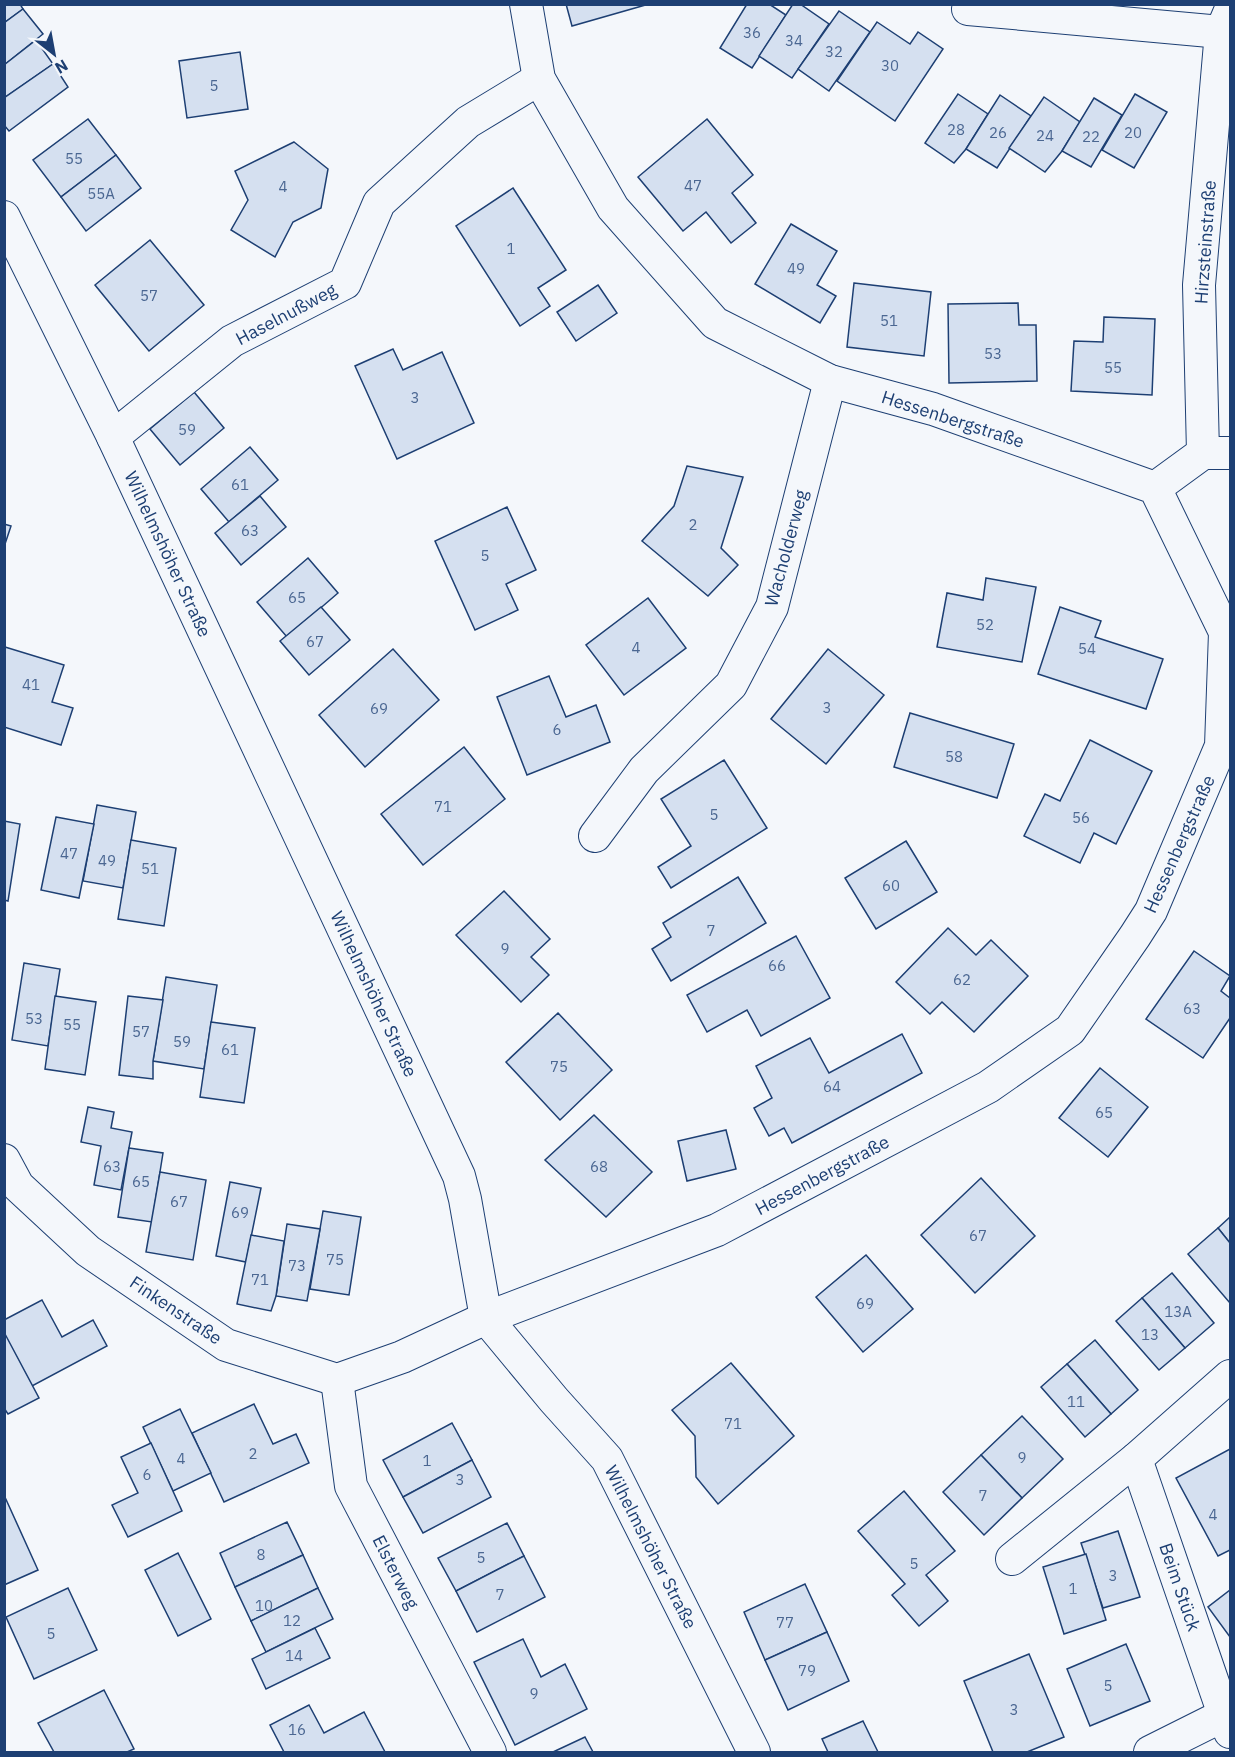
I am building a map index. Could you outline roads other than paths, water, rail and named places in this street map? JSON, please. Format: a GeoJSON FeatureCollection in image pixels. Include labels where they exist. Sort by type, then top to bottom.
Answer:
{"type":"FeatureCollection","features":[{"type":"Feature","properties":{"kind":"street","name":"Hessenbergstraße"},"geometry":{"type":"LineString","coordinates":[[486,1318],[717,1230],[988,1087],[1070,1030],[1151,911],[1226,747],[1225,632],[1155,488],[933,409],[830,381],[715,323],[613,208],[540,79],[526,4]]}},
{"type":"Feature","properties":{"kind":"street","name":"Hirzsteinstraße"},"geometry":{"type":"LineString","coordinates":[[968,9],[1226,22],[1200,285],[1217,453],[1155,488]]}},
{"type":"Feature","properties":{"kind":"street","name":"Haselnußweg"},"geometry":{"type":"LineString","coordinates":[[113,437],[232,341],[345,283],[379,204],[468,122],[540,79]]}},
{"type":"Feature","properties":{"kind":"street","name":"Wilhelmshöher Straße"},"geometry":{"type":"LineString","coordinates":[[4,217],[113,437],[459,1176],[486,1318],[554,1400],[608,1459],[754,1752]]}},
{"type":"Feature","properties":{"kind":"street","name":"Wacholderweg"},"geometry":{"type":"LineString","coordinates":[[595,836],[644,771],[731,685],[772,607],[830,381]]}},
{"type":"Feature","properties":{"kind":"street","name":"Finkenstraße"},"geometry":{"type":"LineString","coordinates":[[9,1183],[88,1251],[225,1345],[338,1380]]}},
{"type":"Feature","properties":{"kind":"street"},"geometry":{"type":"LineString","coordinates":[[338,1380],[402,1357],[486,1318]]}},
{"type":"Feature","properties":{"kind":"street"},"geometry":{"type":"LineString","coordinates":[[1012,1559],[1136,1459],[1230,1376]]}},
{"type":"Feature","properties":{"kind":"street","name":"Elsterweg"},"geometry":{"type":"LineString","coordinates":[[338,1380],[351,1486],[490,1752]]}},
{"type":"Feature","properties":{"kind":"street","name":"Beim Stück"},"geometry":{"type":"LineString","coordinates":[[1136,1459],[1229,1720]]}},
{"type":"Feature","properties":{"kind":"street"},"geometry":{"type":"LineString","coordinates":[[1150,1752],[1229,1720]]}}]}
